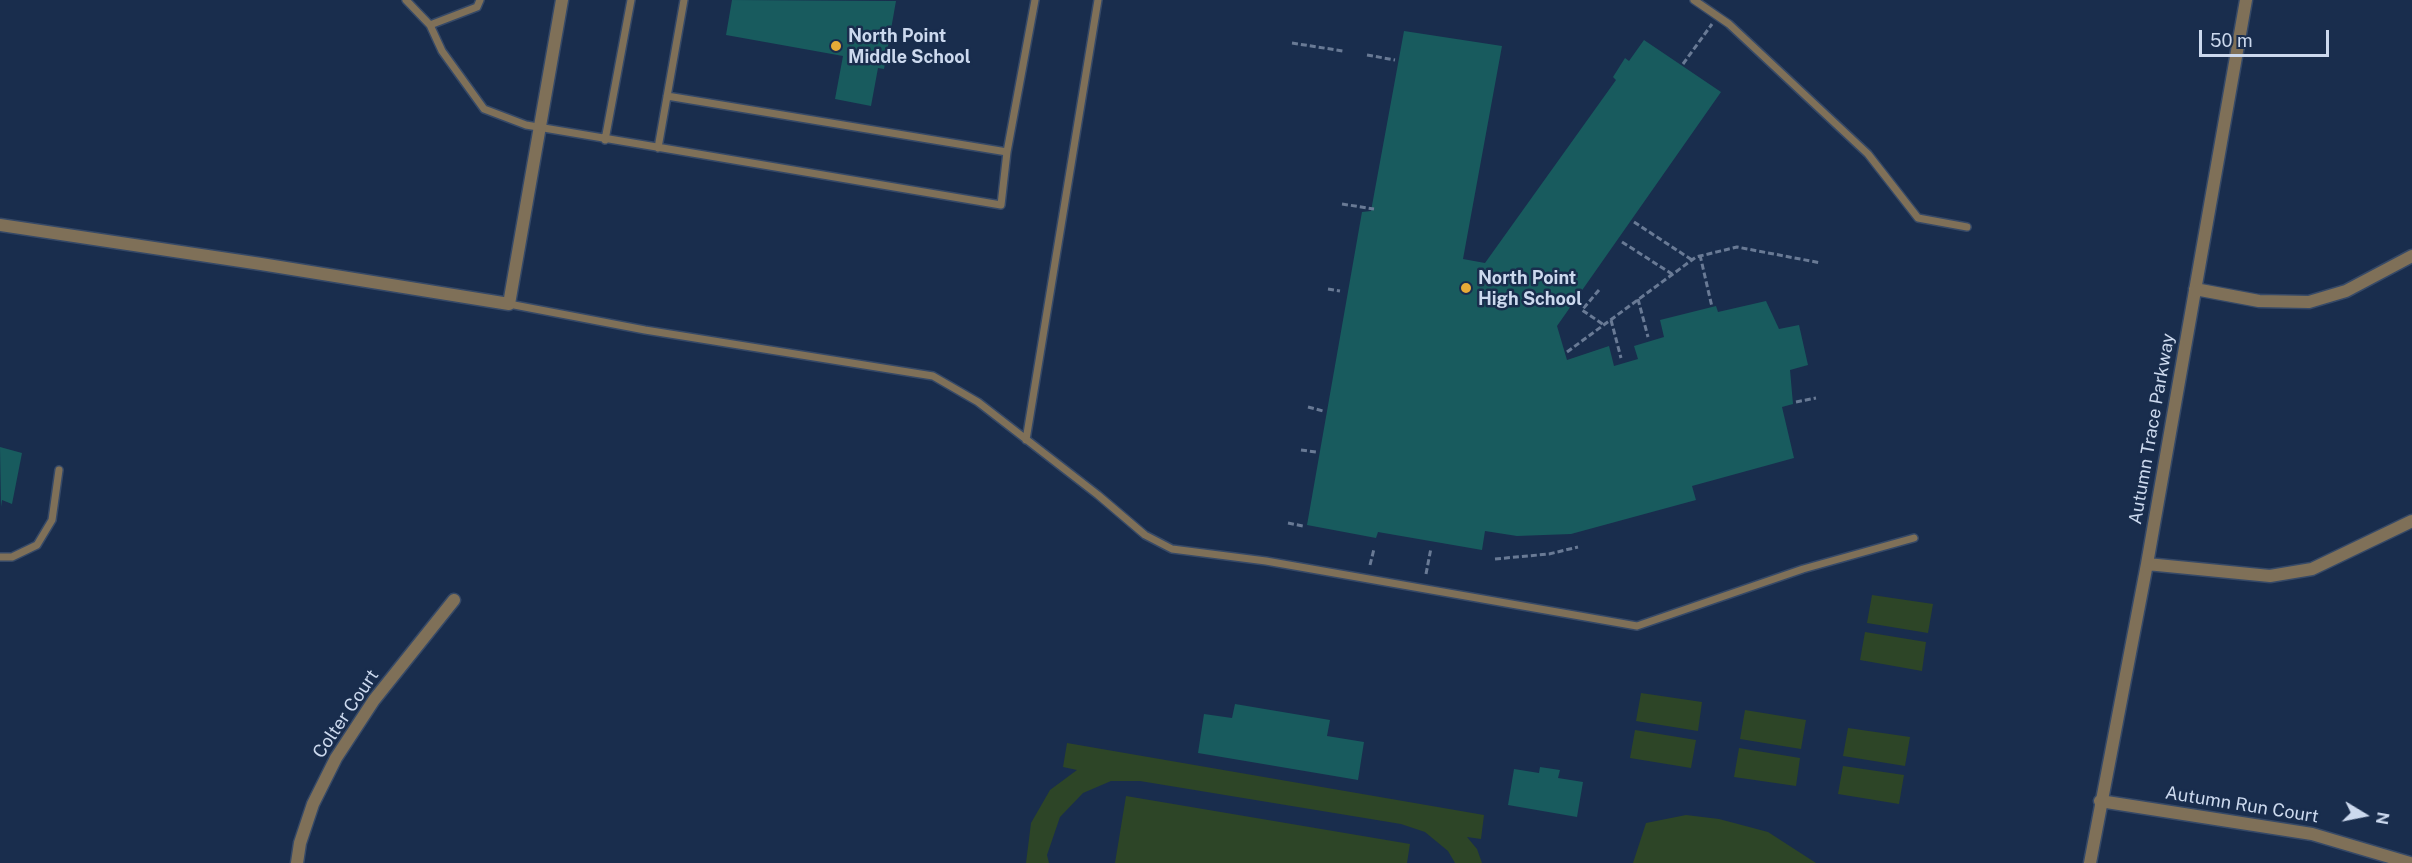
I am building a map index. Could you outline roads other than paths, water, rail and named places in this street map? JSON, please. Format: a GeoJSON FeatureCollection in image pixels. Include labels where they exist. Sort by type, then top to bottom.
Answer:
{"type":"FeatureCollection","features":[{"type":"Feature","properties":{"kind":"street"},"geometry":{"type":"LineString","coordinates":[[0,225],[509,304],[562,0]]}},
{"type":"Feature","properties":{"kind":"street","name":"Autumn Trace Parkway"},"geometry":{"type":"LineString","coordinates":[[2090,863],[2147,564],[2246,0]]}},
{"type":"Feature","properties":{"kind":"street"},"geometry":{"type":"LineString","coordinates":[[2195,289],[2259,301],[2309,302],[2346,291],[2412,256]]}},
{"type":"Feature","properties":{"kind":"street"},"geometry":{"type":"LineString","coordinates":[[2147,564],[2270,576],[2312,569],[2412,520]]}},
{"type":"Feature","properties":{"kind":"street","name":"Colter Court"},"geometry":{"type":"LineString","coordinates":[[297,863],[300,843],[313,804],[336,758],[374,700],[454,600]]}},
{"type":"Feature","properties":{"kind":"street","name":"Autumn Run Court"},"geometry":{"type":"LineString","coordinates":[[2100,801],[2312,834],[2410,863]]}},
{"type":"Feature","properties":{"kind":"lane"},"geometry":{"type":"LineString","coordinates":[[406,0],[430,25],[442,51],[484,109],[540,129],[1002,205],[1007,152],[1035,0]]}},
{"type":"Feature","properties":{"kind":"lane"},"geometry":{"type":"LineString","coordinates":[[430,25],[477,7],[480,0]]}},
{"type":"Feature","properties":{"kind":"lane"},"geometry":{"type":"LineString","coordinates":[[605,140],[631,0]]}},
{"type":"Feature","properties":{"kind":"lane"},"geometry":{"type":"LineString","coordinates":[[658,148],[684,0]]}},
{"type":"Feature","properties":{"kind":"lane"},"geometry":{"type":"LineString","coordinates":[[1026,440],[1098,0]]}},
{"type":"Feature","properties":{"kind":"lane"},"geometry":{"type":"LineString","coordinates":[[1694,0],[1728,24],[1868,154],[1918,218],[1966,226]]}},
{"type":"Feature","properties":{"kind":"lane"},"geometry":{"type":"LineString","coordinates":[[667,96],[1007,152]]}},
{"type":"Feature","properties":{"kind":"lane"},"geometry":{"type":"LineString","coordinates":[[509,304],[645,330],[933,376],[978,402],[1098,495],[1145,535],[1172,549],[1266,561],[1637,626],[1803,569],[1914,538]]}},
{"type":"Feature","properties":{"kind":"lane"},"geometry":{"type":"LineString","coordinates":[[0,557],[12,557],[37,545],[52,520],[59,470]]}},
{"type":"Feature","properties":{"kind":"place","name":"North Point Middle School"},"geometry":{"type":"Point","coordinates":[836,46]}},
{"type":"Feature","properties":{"kind":"place","name":"North Point High School"},"geometry":{"type":"Point","coordinates":[1466,288]}}]}
